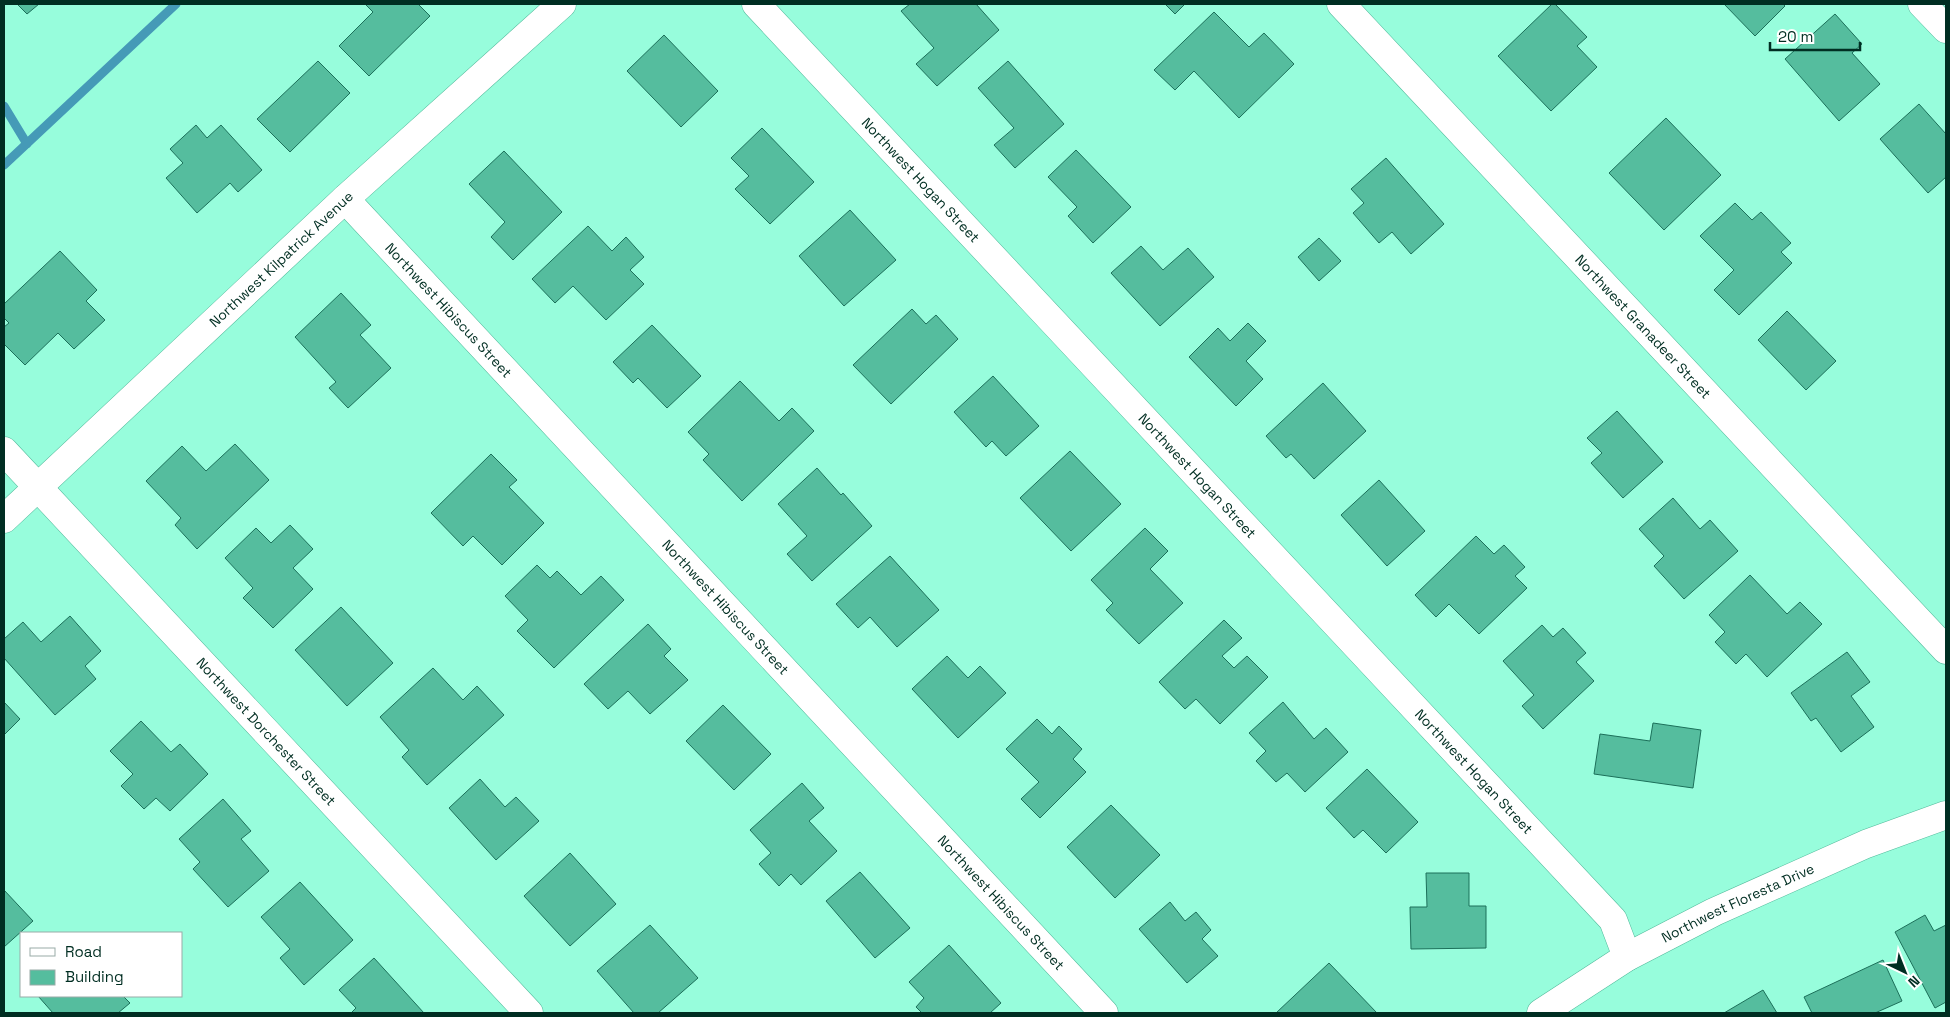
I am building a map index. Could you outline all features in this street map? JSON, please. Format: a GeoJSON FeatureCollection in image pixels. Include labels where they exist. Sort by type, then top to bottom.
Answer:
{"type":"FeatureCollection","features":[{"type":"Feature","properties":{"kind":"street","name":"Northwest Kilpatrick Avenue"},"geometry":{"type":"LineString","coordinates":[[4,519],[346,199],[562,4]]}},
{"type":"Feature","properties":{"kind":"street","name":"Northwest Hogan Street"},"geometry":{"type":"LineString","coordinates":[[756,4],[1613,920],[1627,957]]}},
{"type":"Feature","properties":{"kind":"street","name":"Northwest Granadeer Street"},"geometry":{"type":"LineString","coordinates":[[1341,4],[1946,650]]}},
{"type":"Feature","properties":{"kind":"street"},"geometry":{"type":"LineString","coordinates":[[1922,4],[1946,28]]}},
{"type":"Feature","properties":{"kind":"street","name":"Northwest Hibiscus Street"},"geometry":{"type":"LineString","coordinates":[[346,199],[1104,1013]]}},
{"type":"Feature","properties":{"kind":"street","name":"Northwest Dorchester Street"},"geometry":{"type":"LineString","coordinates":[[4,451],[529,1013]]}},
{"type":"Feature","properties":{"kind":"street","name":"Northwest Floresta Drive"},"geometry":{"type":"LineString","coordinates":[[1541,1013],[1627,957],[1714,912],[1857,848],[1946,815]]}},
{"type":"Feature","properties":{"kind":"building"},"geometry":{"type":"Polygon","coordinates":[[[17,4],[39,4],[27,14],[17,4]]]}},
{"type":"Feature","properties":{"kind":"building"},"geometry":{"type":"Polygon","coordinates":[[[365,4],[418,4],[430,16],[369,76],[339,46],[373,12],[365,4]]]}},
{"type":"Feature","properties":{"kind":"building"},"geometry":{"type":"Polygon","coordinates":[[[910,4],[976,4],[999,30],[937,86],[916,64],[934,48],[901,11],[910,4]]]}},
{"type":"Feature","properties":{"kind":"building"},"geometry":{"type":"Polygon","coordinates":[[[1165,4],[1185,4],[1175,14],[1165,4]]]}},
{"type":"Feature","properties":{"kind":"building"},"geometry":{"type":"Polygon","coordinates":[[[1552,4],[1555,4],[1587,37],[1577,46],[1597,67],[1551,111],[1498,56],[1552,4]]]}},
{"type":"Feature","properties":{"kind":"building"},"geometry":{"type":"Polygon","coordinates":[[[1724,4],[1783,4],[1785,6],[1755,36],[1724,4]]]}},
{"type":"Feature","properties":{"kind":"building"},"geometry":{"type":"Polygon","coordinates":[[[1214,12],[1249,47],[1264,33],[1294,64],[1239,118],[1194,71],[1175,90],[1154,70],[1214,12]]]}},
{"type":"Feature","properties":{"kind":"building"},"geometry":{"type":"Polygon","coordinates":[[[1835,14],[1862,44],[1852,53],[1880,84],[1839,121],[1785,59],[1835,14]]]}},
{"type":"Feature","properties":{"kind":"building"},"geometry":{"type":"Polygon","coordinates":[[[664,35],[718,91],[681,127],[627,71],[664,35]]]}},
{"type":"Feature","properties":{"kind":"building"},"geometry":{"type":"Polygon","coordinates":[[[318,61],[350,93],[290,152],[257,119],[318,61]]]}},
{"type":"Feature","properties":{"kind":"building"},"geometry":{"type":"Polygon","coordinates":[[[1008,61],[1064,124],[1015,168],[994,145],[1014,128],[978,88],[1008,61]]]}},
{"type":"Feature","properties":{"kind":"building"},"geometry":{"type":"Polygon","coordinates":[[[1919,104],[1946,134],[1946,177],[1928,193],[1880,139],[1919,104]]]}},
{"type":"Feature","properties":{"kind":"building"},"geometry":{"type":"Polygon","coordinates":[[[1666,118],[1721,175],[1664,230],[1609,173],[1666,118]]]}},
{"type":"Feature","properties":{"kind":"building"},"geometry":{"type":"Polygon","coordinates":[[[196,125],[207,138],[221,125],[262,170],[238,192],[230,183],[197,213],[166,178],[183,163],[170,149],[196,125]]]}},
{"type":"Feature","properties":{"kind":"building"},"geometry":{"type":"Polygon","coordinates":[[[762,128],[814,182],[770,224],[735,189],[749,176],[731,158],[762,128]]]}},
{"type":"Feature","properties":{"kind":"building"},"geometry":{"type":"Polygon","coordinates":[[[1076,150],[1131,207],[1093,243],[1068,216],[1077,207],[1048,177],[1076,150]]]}},
{"type":"Feature","properties":{"kind":"building"},"geometry":{"type":"Polygon","coordinates":[[[504,151],[562,212],[513,260],[491,237],[505,222],[469,184],[504,151]]]}},
{"type":"Feature","properties":{"kind":"building"},"geometry":{"type":"Polygon","coordinates":[[[1386,158],[1444,224],[1411,254],[1392,232],[1379,243],[1353,213],[1364,203],[1351,189],[1386,158]]]}},
{"type":"Feature","properties":{"kind":"building"},"geometry":{"type":"Polygon","coordinates":[[[1735,203],[1752,220],[1761,212],[1791,243],[1781,252],[1792,263],[1739,315],[1714,290],[1734,270],[1700,236],[1735,203]]]}},
{"type":"Feature","properties":{"kind":"building"},"geometry":{"type":"Polygon","coordinates":[[[850,210],[896,260],[844,306],[799,256],[850,210]]]}},
{"type":"Feature","properties":{"kind":"building"},"geometry":{"type":"Polygon","coordinates":[[[588,226],[612,251],[626,237],[644,257],[630,270],[644,284],[606,320],[573,286],[555,303],[532,279],[588,226]]]}},
{"type":"Feature","properties":{"kind":"building"},"geometry":{"type":"Polygon","coordinates":[[[1319,238],[1341,261],[1319,281],[1298,257],[1319,238]]]}},
{"type":"Feature","properties":{"kind":"building"},"geometry":{"type":"Polygon","coordinates":[[[1141,246],[1163,270],[1188,248],[1214,277],[1160,326],[1111,273],[1141,246]]]}},
{"type":"Feature","properties":{"kind":"building"},"geometry":{"type":"Polygon","coordinates":[[[60,251],[97,290],[86,301],[105,320],[74,349],[58,333],[25,365],[4,344],[4,327],[9,323],[4,318],[4,304],[60,251]]]}},
{"type":"Feature","properties":{"kind":"building"},"geometry":{"type":"Polygon","coordinates":[[[341,293],[371,325],[360,335],[391,368],[348,408],[329,388],[336,382],[295,337],[341,293]]]}},
{"type":"Feature","properties":{"kind":"building"},"geometry":{"type":"Polygon","coordinates":[[[912,309],[926,324],[936,315],[958,339],[891,404],[853,365],[912,309]]]}},
{"type":"Feature","properties":{"kind":"building"},"geometry":{"type":"Polygon","coordinates":[[[1787,311],[1836,361],[1806,390],[1758,340],[1787,311]]]}},
{"type":"Feature","properties":{"kind":"building"},"geometry":{"type":"Polygon","coordinates":[[[1248,323],[1266,341],[1246,361],[1263,379],[1236,406],[1189,357],[1218,328],[1230,341],[1248,323]]]}},
{"type":"Feature","properties":{"kind":"building"},"geometry":{"type":"Polygon","coordinates":[[[652,325],[701,376],[667,408],[638,378],[633,383],[613,362],[652,325]]]}},
{"type":"Feature","properties":{"kind":"building"},"geometry":{"type":"Polygon","coordinates":[[[993,376],[1039,426],[1006,456],[992,441],[986,447],[954,412],[993,376]]]}},
{"type":"Feature","properties":{"kind":"building"},"geometry":{"type":"Polygon","coordinates":[[[740,381],[779,421],[792,408],[814,431],[742,501],[703,460],[709,454],[688,432],[740,381]]]}},
{"type":"Feature","properties":{"kind":"building"},"geometry":{"type":"Polygon","coordinates":[[[1323,383],[1366,431],[1314,479],[1291,454],[1286,458],[1266,436],[1323,383]]]}},
{"type":"Feature","properties":{"kind":"building"},"geometry":{"type":"Polygon","coordinates":[[[1617,411],[1663,462],[1623,498],[1591,463],[1602,453],[1587,438],[1617,411]]]}},
{"type":"Feature","properties":{"kind":"building"},"geometry":{"type":"Polygon","coordinates":[[[235,444],[269,480],[197,549],[175,525],[181,518],[146,481],[182,446],[206,471],[235,444]]]}},
{"type":"Feature","properties":{"kind":"building"},"geometry":{"type":"Polygon","coordinates":[[[1070,451],[1121,504],[1071,551],[1020,498],[1070,451]]]}},
{"type":"Feature","properties":{"kind":"building"},"geometry":{"type":"Polygon","coordinates":[[[491,454],[517,480],[509,487],[544,523],[502,565],[473,536],[463,546],[431,513],[491,454]]]}},
{"type":"Feature","properties":{"kind":"building"},"geometry":{"type":"Polygon","coordinates":[[[817,468],[841,495],[843,493],[872,526],[812,581],[787,554],[807,536],[778,504],[817,468]]]}},
{"type":"Feature","properties":{"kind":"building"},"geometry":{"type":"Polygon","coordinates":[[[1379,480],[1425,531],[1387,566],[1341,515],[1379,480]]]}},
{"type":"Feature","properties":{"kind":"building"},"geometry":{"type":"Polygon","coordinates":[[[1673,498],[1700,529],[1710,520],[1738,551],[1684,599],[1654,566],[1664,556],[1639,529],[1673,498]]]}},
{"type":"Feature","properties":{"kind":"building"},"geometry":{"type":"Polygon","coordinates":[[[290,525],[313,549],[293,568],[313,589],[273,628],[243,598],[253,588],[225,558],[256,528],[271,543],[290,525]]]}},
{"type":"Feature","properties":{"kind":"building"},"geometry":{"type":"Polygon","coordinates":[[[1145,528],[1168,551],[1150,569],[1183,603],[1139,644],[1106,610],[1113,603],[1091,580],[1145,528]]]}},
{"type":"Feature","properties":{"kind":"building"},"geometry":{"type":"Polygon","coordinates":[[[1476,536],[1494,554],[1504,545],[1525,567],[1515,576],[1527,588],[1479,634],[1449,604],[1436,617],[1415,595],[1476,536]]]}},
{"type":"Feature","properties":{"kind":"building"},"geometry":{"type":"Polygon","coordinates":[[[890,556],[939,610],[897,647],[870,617],[858,628],[836,604],[890,556]]]}},
{"type":"Feature","properties":{"kind":"building"},"geometry":{"type":"Polygon","coordinates":[[[537,565],[550,578],[557,571],[581,595],[601,576],[624,600],[554,668],[517,631],[528,620],[505,596],[537,565]]]}},
{"type":"Feature","properties":{"kind":"building"},"geometry":{"type":"Polygon","coordinates":[[[1750,575],[1787,614],[1800,602],[1822,624],[1767,677],[1746,654],[1736,664],[1715,642],[1725,632],[1709,615],[1750,575]]]}},
{"type":"Feature","properties":{"kind":"building"},"geometry":{"type":"Polygon","coordinates":[[[341,607],[393,663],[347,706],[295,650],[341,607]]]}},
{"type":"Feature","properties":{"kind":"building"},"geometry":{"type":"Polygon","coordinates":[[[70,616],[101,651],[85,666],[96,679],[55,715],[4,658],[4,639],[23,622],[41,642],[70,616]]]}},
{"type":"Feature","properties":{"kind":"building"},"geometry":{"type":"Polygon","coordinates":[[[1224,620],[1242,638],[1222,656],[1234,668],[1247,656],[1268,677],[1220,724],[1196,699],[1185,709],[1159,682],[1224,620]]]}},
{"type":"Feature","properties":{"kind":"building"},"geometry":{"type":"Polygon","coordinates":[[[648,624],[671,649],[664,656],[688,680],[650,714],[628,691],[608,709],[584,684],[648,624]]]}},
{"type":"Feature","properties":{"kind":"building"},"geometry":{"type":"Polygon","coordinates":[[[1542,625],[1553,637],[1563,628],[1586,653],[1576,662],[1594,681],[1543,729],[1522,706],[1534,695],[1503,661],[1542,625]]]}},
{"type":"Feature","properties":{"kind":"building"},"geometry":{"type":"Polygon","coordinates":[[[1847,652],[1870,682],[1851,696],[1874,727],[1841,752],[1816,718],[1811,721],[1791,693],[1847,652]]]}},
{"type":"Feature","properties":{"kind":"building"},"geometry":{"type":"Polygon","coordinates":[[[947,656],[968,678],[980,666],[1006,693],[958,738],[912,689],[947,656]]]}},
{"type":"Feature","properties":{"kind":"building"},"geometry":{"type":"Polygon","coordinates":[[[433,668],[463,700],[477,686],[504,715],[427,785],[402,757],[409,750],[380,717],[433,668]]]}},
{"type":"Feature","properties":{"kind":"building"},"geometry":{"type":"Polygon","coordinates":[[[4,702],[20,719],[4,735],[4,702]]]}},
{"type":"Feature","properties":{"kind":"building"},"geometry":{"type":"Polygon","coordinates":[[[1283,702],[1314,739],[1326,728],[1348,752],[1305,792],[1287,773],[1276,782],[1256,761],[1266,751],[1249,733],[1283,702]]]}},
{"type":"Feature","properties":{"kind":"building"},"geometry":{"type":"Polygon","coordinates":[[[723,705],[771,754],[734,790],[686,741],[723,705]]]}},
{"type":"Feature","properties":{"kind":"building"},"geometry":{"type":"Polygon","coordinates":[[[1037,719],[1052,734],[1059,726],[1082,749],[1073,759],[1086,772],[1040,818],[1021,799],[1039,782],[1006,749],[1037,719]]]}},
{"type":"Feature","properties":{"kind":"building"},"geometry":{"type":"Polygon","coordinates":[[[141,721],[171,752],[180,744],[208,774],[170,811],[156,798],[144,809],[121,786],[133,774],[110,751],[141,721]]]}},
{"type":"Feature","properties":{"kind":"building"},"geometry":{"type":"Polygon","coordinates":[[[1653,723],[1701,730],[1693,788],[1594,774],[1600,734],[1650,741],[1653,723]]]}},
{"type":"Feature","properties":{"kind":"building"},"geometry":{"type":"Polygon","coordinates":[[[1367,769],[1418,822],[1386,853],[1363,830],[1354,838],[1326,808],[1367,769]]]}},
{"type":"Feature","properties":{"kind":"building"},"geometry":{"type":"Polygon","coordinates":[[[480,779],[505,807],[516,797],[539,821],[496,860],[449,808],[480,779]]]}},
{"type":"Feature","properties":{"kind":"building"},"geometry":{"type":"Polygon","coordinates":[[[802,783],[824,808],[809,821],[837,851],[801,885],[791,874],[779,886],[759,864],[771,853],[750,830],[802,783]]]}},
{"type":"Feature","properties":{"kind":"building"},"geometry":{"type":"Polygon","coordinates":[[[223,799],[251,831],[241,839],[269,871],[228,907],[193,869],[200,862],[179,839],[223,799]]]}},
{"type":"Feature","properties":{"kind":"building"},"geometry":{"type":"Polygon","coordinates":[[[1111,805],[1160,855],[1115,898],[1067,847],[1111,805]]]}},
{"type":"Feature","properties":{"kind":"building"},"geometry":{"type":"Polygon","coordinates":[[[570,853],[616,904],[570,946],[524,896],[570,853]]]}},
{"type":"Feature","properties":{"kind":"building"},"geometry":{"type":"Polygon","coordinates":[[[860,872],[910,928],[875,958],[826,901],[860,872]]]}},
{"type":"Feature","properties":{"kind":"building"},"geometry":{"type":"Polygon","coordinates":[[[1426,873],[1469,873],[1469,906],[1486,906],[1486,948],[1411,949],[1410,907],[1427,907],[1426,873]]]}},
{"type":"Feature","properties":{"kind":"building"},"geometry":{"type":"Polygon","coordinates":[[[300,882],[353,940],[304,985],[280,958],[290,949],[261,917],[300,882]]]}},
{"type":"Feature","properties":{"kind":"building"},"geometry":{"type":"Polygon","coordinates":[[[4,890],[33,921],[4,947],[4,890]]]}},
{"type":"Feature","properties":{"kind":"building"},"geometry":{"type":"Polygon","coordinates":[[[1170,902],[1185,921],[1196,912],[1211,930],[1202,939],[1218,956],[1187,983],[1139,929],[1170,902]]]}},
{"type":"Feature","properties":{"kind":"building"},"geometry":{"type":"Polygon","coordinates":[[[1925,915],[1934,931],[1946,925],[1946,1002],[1935,1008],[1895,932],[1925,915]]]}},
{"type":"Feature","properties":{"kind":"building"},"geometry":{"type":"Polygon","coordinates":[[[650,925],[698,978],[658,1013],[634,1013],[597,971],[650,925]]]}},
{"type":"Feature","properties":{"kind":"building"},"geometry":{"type":"Polygon","coordinates":[[[949,945],[1001,1003],[990,1013],[922,1013],[916,1007],[924,998],[909,982],[949,945]]]}},
{"type":"Feature","properties":{"kind":"building"},"geometry":{"type":"Polygon","coordinates":[[[374,958],[424,1013],[351,1013],[356,1008],[339,990],[374,958]]]}},
{"type":"Feature","properties":{"kind":"building"},"geometry":{"type":"Polygon","coordinates":[[[1883,960],[1902,1001],[1875,1013],[1812,1013],[1804,997],[1883,960]]]}},
{"type":"Feature","properties":{"kind":"building"},"geometry":{"type":"Polygon","coordinates":[[[1329,963],[1377,1013],[1276,1013],[1329,963]]]}},
{"type":"Feature","properties":{"kind":"building"},"geometry":{"type":"Polygon","coordinates":[[[1763,990],[1777,1013],[1724,1013],[1763,990]]]}},
{"type":"Feature","properties":{"kind":"building"},"geometry":{"type":"Polygon","coordinates":[[[39,997],[124,997],[130,1003],[118,1013],[53,1013],[39,997]]]}},
{"type":"Feature","properties":{"kind":"waterway"},"geometry":{"type":"LineString","coordinates":[[4,165],[176,4]]}},
{"type":"Feature","properties":{"kind":"waterway"},"geometry":{"type":"LineString","coordinates":[[4,106],[27,144]]}}]}
